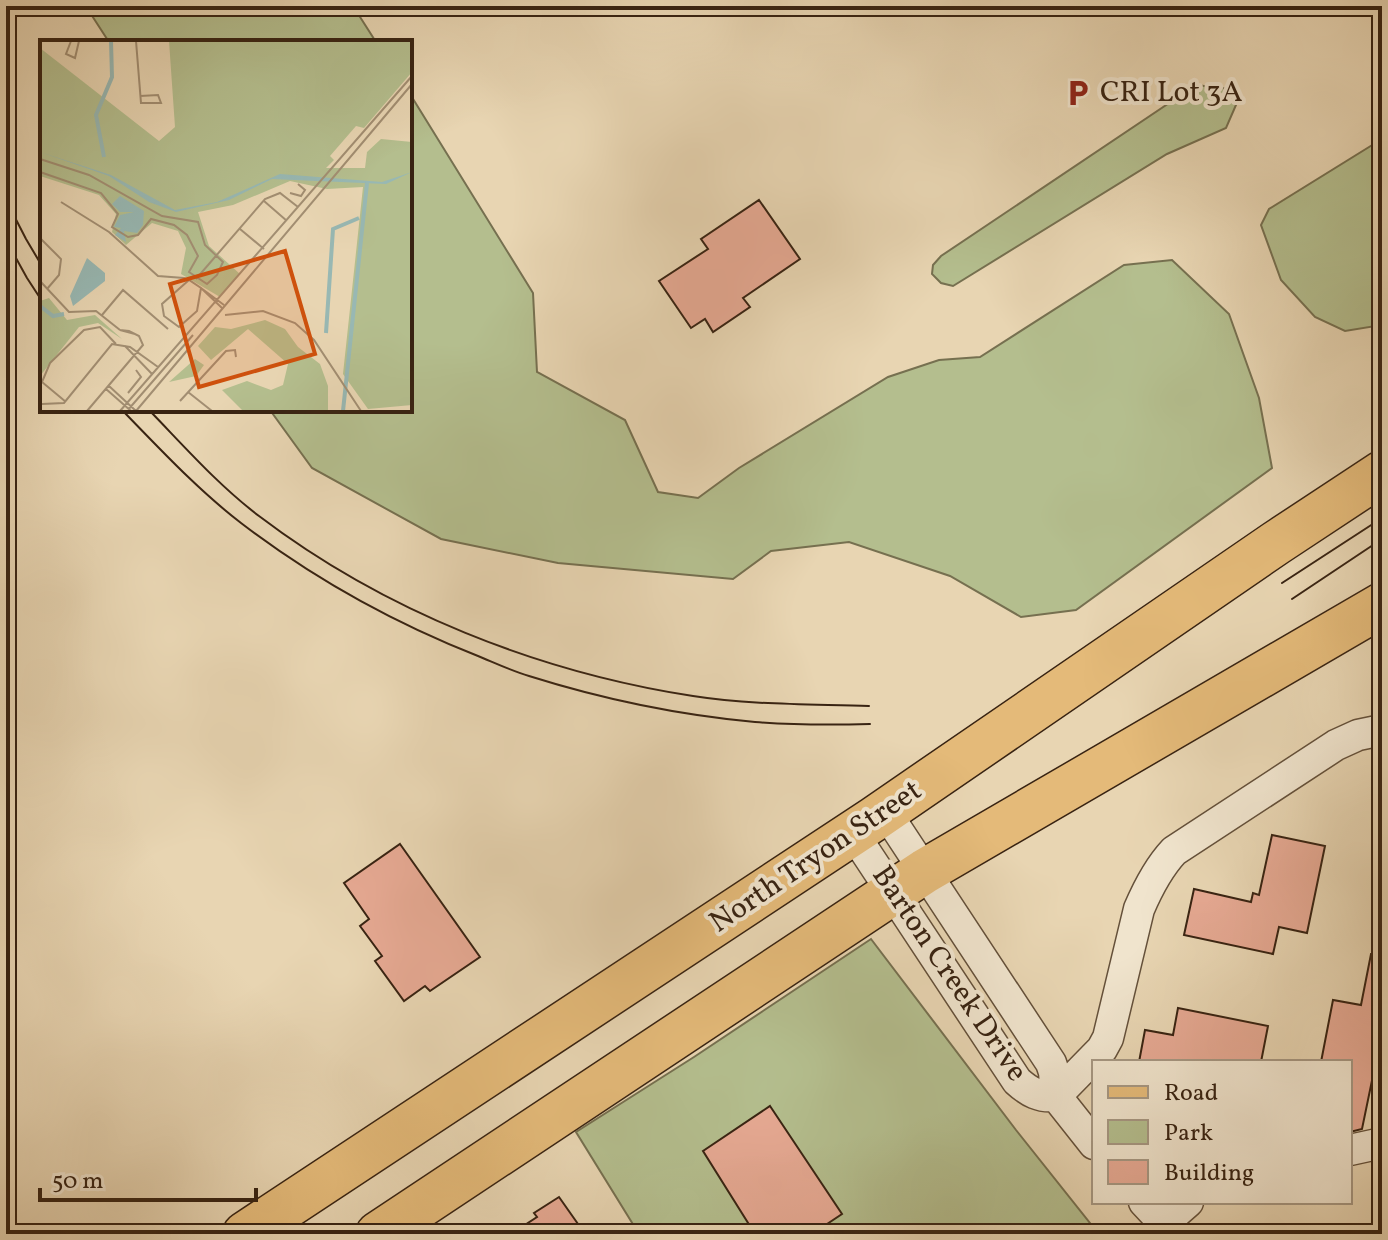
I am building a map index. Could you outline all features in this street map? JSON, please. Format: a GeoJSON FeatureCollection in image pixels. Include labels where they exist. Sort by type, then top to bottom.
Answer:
{"type":"FeatureCollection","features":[{"type":"Feature","properties":{"kind":"main road","name":"North Tryon Street"},"geometry":{"type":"LineString","coordinates":[[245,1234],[869,822],[1382,473]]}},
{"type":"Feature","properties":{"kind":"main road"},"geometry":{"type":"LineString","coordinates":[[378,1234],[908,881],[1382,605]]}},
{"type":"Feature","properties":{"kind":"street"},"geometry":{"type":"LineString","coordinates":[[1056,1096],[1102,1049],[1108,1038],[1139,909],[1164,862],[1174,851],[1336,745],[1358,735],[1382,730]]}},
{"type":"Feature","properties":{"kind":"street","name":"Barton Creek Drive"},"geometry":{"type":"LineString","coordinates":[[869,822],[908,881],[1017,1081],[1038,1095],[1056,1096],[1092,1141]]}},
{"type":"Feature","properties":{"kind":"street"},"geometry":{"type":"LineString","coordinates":[[1352,1150],[1382,1143]]}},
{"type":"Feature","properties":{"kind":"street"},"geometry":{"type":"LineString","coordinates":[[1161,1220],[1185,1204]]}},
{"type":"Feature","properties":{"kind":"green space"},"geometry":{"type":"Polygon","coordinates":[[[83,6],[353,6],[375,40],[108,40],[83,6]]]}},
{"type":"Feature","properties":{"kind":"green space"},"geometry":{"type":"Polygon","coordinates":[[[1196,85],[1229,89],[1236,105],[1226,128],[1167,154],[953,286],[941,283],[932,274],[933,265],[941,256],[1196,85]]]}},
{"type":"Feature","properties":{"kind":"green space"},"geometry":{"type":"Polygon","coordinates":[[[412,97],[533,293],[537,372],[625,420],[658,492],[698,498],[739,468],[888,377],[939,360],[980,357],[1124,265],[1172,260],[1229,314],[1259,398],[1272,468],[1076,610],[1021,617],[950,576],[849,542],[771,551],[733,579],[558,563],[441,539],[312,468],[271,412],[412,412],[412,97]]]}},
{"type":"Feature","properties":{"kind":"green space"},"geometry":{"type":"Polygon","coordinates":[[[1382,139],[1382,325],[1345,331],[1315,317],[1281,280],[1261,225],[1269,209],[1382,139]]]}},
{"type":"Feature","properties":{"kind":"green space"},"geometry":{"type":"Polygon","coordinates":[[[871,939],[1016,1130],[1101,1234],[639,1234],[576,1132],[871,939]]]}},
{"type":"Feature","properties":{"kind":"building"},"geometry":{"type":"Polygon","coordinates":[[[759,200],[800,259],[743,298],[750,307],[713,332],[705,319],[691,328],[659,281],[708,249],[701,239],[759,200]]]}},
{"type":"Feature","properties":{"kind":"building"},"geometry":{"type":"Polygon","coordinates":[[[1272,835],[1325,846],[1307,933],[1279,927],[1273,954],[1184,935],[1194,889],[1251,902],[1253,893],[1259,895],[1272,835]]]}},
{"type":"Feature","properties":{"kind":"building"},"geometry":{"type":"Polygon","coordinates":[[[400,844],[480,957],[430,991],[425,986],[404,1001],[375,961],[382,956],[360,926],[369,919],[344,883],[400,844]]]}},
{"type":"Feature","properties":{"kind":"building"},"geometry":{"type":"Polygon","coordinates":[[[1371,954],[1382,955],[1382,1032],[1362,1129],[1352,1132],[1352,1060],[1321,1060],[1333,1000],[1361,1005],[1371,954]]]}},
{"type":"Feature","properties":{"kind":"building"},"geometry":{"type":"Polygon","coordinates":[[[1178,1008],[1268,1026],[1261,1060],[1139,1060],[1145,1030],[1173,1035],[1178,1008]]]}},
{"type":"Feature","properties":{"kind":"building"},"geometry":{"type":"Polygon","coordinates":[[[770,1106],[842,1214],[812,1234],[755,1234],[703,1151],[770,1106]]]}},
{"type":"Feature","properties":{"kind":"building"},"geometry":{"type":"Polygon","coordinates":[[[559,1197],[578,1224],[565,1234],[511,1234],[537,1217],[534,1213],[559,1197]]]}},
{"type":"Feature","properties":{"kind":"tram line"},"geometry":{"type":"LineString","coordinates":[[6,200],[40,263]]}},
{"type":"Feature","properties":{"kind":"tram line"},"geometry":{"type":"LineString","coordinates":[[6,240],[40,298]]}},
{"type":"Feature","properties":{"kind":"tram line"},"geometry":{"type":"LineString","coordinates":[[124,412],[210,497],[268,543],[355,598],[447,643],[523,674],[641,705],[755,722],[870,724]]}},
{"type":"Feature","properties":{"kind":"tram line"},"geometry":{"type":"LineString","coordinates":[[151,412],[229,491],[307,550],[358,581],[465,633],[577,671],[693,696],[758,703],[869,706]]}},
{"type":"Feature","properties":{"kind":"tram line"},"geometry":{"type":"LineString","coordinates":[[1282,583],[1382,518]]}},
{"type":"Feature","properties":{"kind":"tram line"},"geometry":{"type":"LineString","coordinates":[[1292,599],[1382,539]]}},
{"type":"Feature","properties":{"kind":"place","name":"CRI Lot 3A"},"geometry":{"type":"Point","coordinates":[1078,93]}}]}
